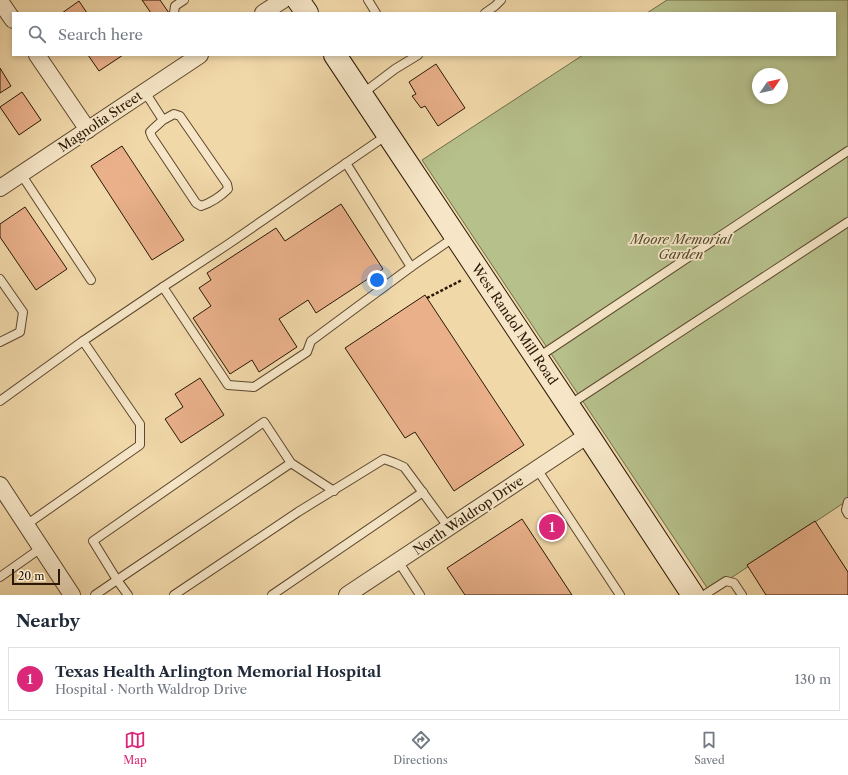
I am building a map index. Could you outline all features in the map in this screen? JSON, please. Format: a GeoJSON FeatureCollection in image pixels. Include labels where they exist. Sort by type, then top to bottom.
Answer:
{"type":"FeatureCollection","features":[{"type":"Feature","properties":{"kind":"main road","name":"West Randol Mill Road"},"geometry":{"type":"LineString","coordinates":[[336,56],[588,434],[693,595]]}},
{"type":"Feature","properties":{"kind":"street"},"geometry":{"type":"LineString","coordinates":[[0,1],[12,19]]}},
{"type":"Feature","properties":{"kind":"street"},"geometry":{"type":"LineString","coordinates":[[266,12],[298,3]]}},
{"type":"Feature","properties":{"kind":"street"},"geometry":{"type":"LineString","coordinates":[[38,56],[88,130]]}},
{"type":"Feature","properties":{"kind":"street","name":"Magnolia Street"},"geometry":{"type":"LineString","coordinates":[[0,188],[197,56]]}},
{"type":"Feature","properties":{"kind":"street","name":"North Waldrop Drive"},"geometry":{"type":"LineString","coordinates":[[347,595],[588,434]]}},
{"type":"Feature","properties":{"kind":"street"},"geometry":{"type":"LineString","coordinates":[[0,485],[72,595]]}},
{"type":"Feature","properties":{"kind":"lane"},"geometry":{"type":"LineString","coordinates":[[174,12],[176,6],[184,0]]}},
{"type":"Feature","properties":{"kind":"lane"},"geometry":{"type":"LineString","coordinates":[[368,0],[375,12]]}},
{"type":"Feature","properties":{"kind":"lane"},"geometry":{"type":"LineString","coordinates":[[486,12],[501,0]]}},
{"type":"Feature","properties":{"kind":"lane"},"geometry":{"type":"LineString","coordinates":[[361,95],[396,69],[406,58]]}},
{"type":"Feature","properties":{"kind":"lane"},"geometry":{"type":"LineString","coordinates":[[145,92],[163,120]]}},
{"type":"Feature","properties":{"kind":"lane"},"geometry":{"type":"LineString","coordinates":[[174,114],[180,116],[227,184],[228,189],[225,192],[205,205],[201,206],[196,203],[150,132],[163,120],[174,114]]}},
{"type":"Feature","properties":{"kind":"lane"},"geometry":{"type":"LineString","coordinates":[[0,402],[83,341],[227,245],[388,134]]}},
{"type":"Feature","properties":{"kind":"lane"},"geometry":{"type":"LineString","coordinates":[[537,358],[848,151]]}},
{"type":"Feature","properties":{"kind":"lane"},"geometry":{"type":"LineString","coordinates":[[346,163],[411,267]]}},
{"type":"Feature","properties":{"kind":"lane"},"geometry":{"type":"LineString","coordinates":[[21,174],[91,280]]}},
{"type":"Feature","properties":{"kind":"lane"},"geometry":{"type":"LineString","coordinates":[[569,406],[848,222]]}},
{"type":"Feature","properties":{"kind":"lane"},"geometry":{"type":"LineString","coordinates":[[163,287],[228,385],[254,387],[307,352],[311,341],[411,267],[456,236]]}},
{"type":"Feature","properties":{"kind":"lane"},"geometry":{"type":"LineString","coordinates":[[0,279],[23,312],[20,332],[0,342]]}},
{"type":"Feature","properties":{"kind":"lane"},"geometry":{"type":"LineString","coordinates":[[26,524],[140,445],[140,424],[83,341]]}},
{"type":"Feature","properties":{"kind":"lane"},"geometry":{"type":"LineString","coordinates":[[128,595],[93,541],[264,422],[291,463],[334,491]]}},
{"type":"Feature","properties":{"kind":"lane"},"geometry":{"type":"LineString","coordinates":[[174,595],[298,512],[384,459],[404,467],[449,528]]}},
{"type":"Feature","properties":{"kind":"lane"},"geometry":{"type":"LineString","coordinates":[[95,595],[291,463]]}},
{"type":"Feature","properties":{"kind":"lane"},"geometry":{"type":"LineString","coordinates":[[537,469],[620,595]]}},
{"type":"Feature","properties":{"kind":"lane"},"geometry":{"type":"LineString","coordinates":[[272,595],[422,492]]}},
{"type":"Feature","properties":{"kind":"lane"},"geometry":{"type":"LineString","coordinates":[[848,502],[846,510],[848,514]]}},
{"type":"Feature","properties":{"kind":"lane"},"geometry":{"type":"LineString","coordinates":[[0,577],[41,548]]}},
{"type":"Feature","properties":{"kind":"lane"},"geometry":{"type":"LineString","coordinates":[[398,561],[420,595]]}},
{"type":"Feature","properties":{"kind":"lane"},"geometry":{"type":"LineString","coordinates":[[704,595],[726,581],[734,583],[742,595]]}},
{"type":"Feature","properties":{"kind":"path"},"geometry":{"type":"LineString","coordinates":[[427,298],[462,280]]}},
{"type":"Feature","properties":{"kind":"green space","name":"Moore Memorial Garden"},"geometry":{"type":"Polygon","coordinates":[[[667,0],[848,0],[848,500],[710,592],[422,160],[581,56],[836,56],[836,12],[649,12],[667,0]]]}},
{"type":"Feature","properties":{"kind":"building"},"geometry":{"type":"Polygon","coordinates":[[[142,0],[160,0],[168,12],[150,12],[142,0]]]}},
{"type":"Feature","properties":{"kind":"building"},"geometry":{"type":"Polygon","coordinates":[[[79,1],[86,12],[63,12],[79,1]]]}},
{"type":"Feature","properties":{"kind":"building"},"geometry":{"type":"Polygon","coordinates":[[[89,56],[122,56],[99,71],[89,56]]]}},
{"type":"Feature","properties":{"kind":"building"},"geometry":{"type":"Polygon","coordinates":[[[436,64],[465,108],[438,126],[425,106],[421,108],[412,96],[416,94],[409,82],[436,64]]]}},
{"type":"Feature","properties":{"kind":"building"},"geometry":{"type":"Polygon","coordinates":[[[0,68],[11,86],[0,93],[0,68]]]}},
{"type":"Feature","properties":{"kind":"building"},"geometry":{"type":"Polygon","coordinates":[[[22,92],[41,120],[19,135],[0,107],[22,92]]]}},
{"type":"Feature","properties":{"kind":"building"},"geometry":{"type":"Polygon","coordinates":[[[122,146],[184,240],[152,260],[91,166],[122,146]]]}},
{"type":"Feature","properties":{"kind":"building"},"geometry":{"type":"Polygon","coordinates":[[[341,204],[383,269],[316,313],[308,300],[279,319],[297,347],[259,372],[252,360],[230,374],[193,318],[211,306],[199,288],[211,280],[207,273],[276,228],[285,241],[341,204]]]}},
{"type":"Feature","properties":{"kind":"building"},"geometry":{"type":"Polygon","coordinates":[[[25,207],[67,269],[36,290],[0,237],[0,224],[25,207]]]}},
{"type":"Feature","properties":{"kind":"building"},"geometry":{"type":"Polygon","coordinates":[[[425,295],[524,445],[454,491],[415,432],[405,438],[345,348],[425,295]]]}},
{"type":"Feature","properties":{"kind":"building"},"geometry":{"type":"Polygon","coordinates":[[[200,378],[224,415],[181,443],[165,419],[183,407],[175,394],[200,378]]]}},
{"type":"Feature","properties":{"kind":"building"},"geometry":{"type":"Polygon","coordinates":[[[522,519],[572,595],[465,595],[447,568],[522,519]]]}},
{"type":"Feature","properties":{"kind":"building"},"geometry":{"type":"Polygon","coordinates":[[[815,521],[848,572],[848,595],[766,595],[747,565],[815,521]]]}},
{"type":"Feature","properties":{"kind":"place","name":"Texas Health Arlington Memorial Hospital"},"geometry":{"type":"Point","coordinates":[552,527]}}]}
